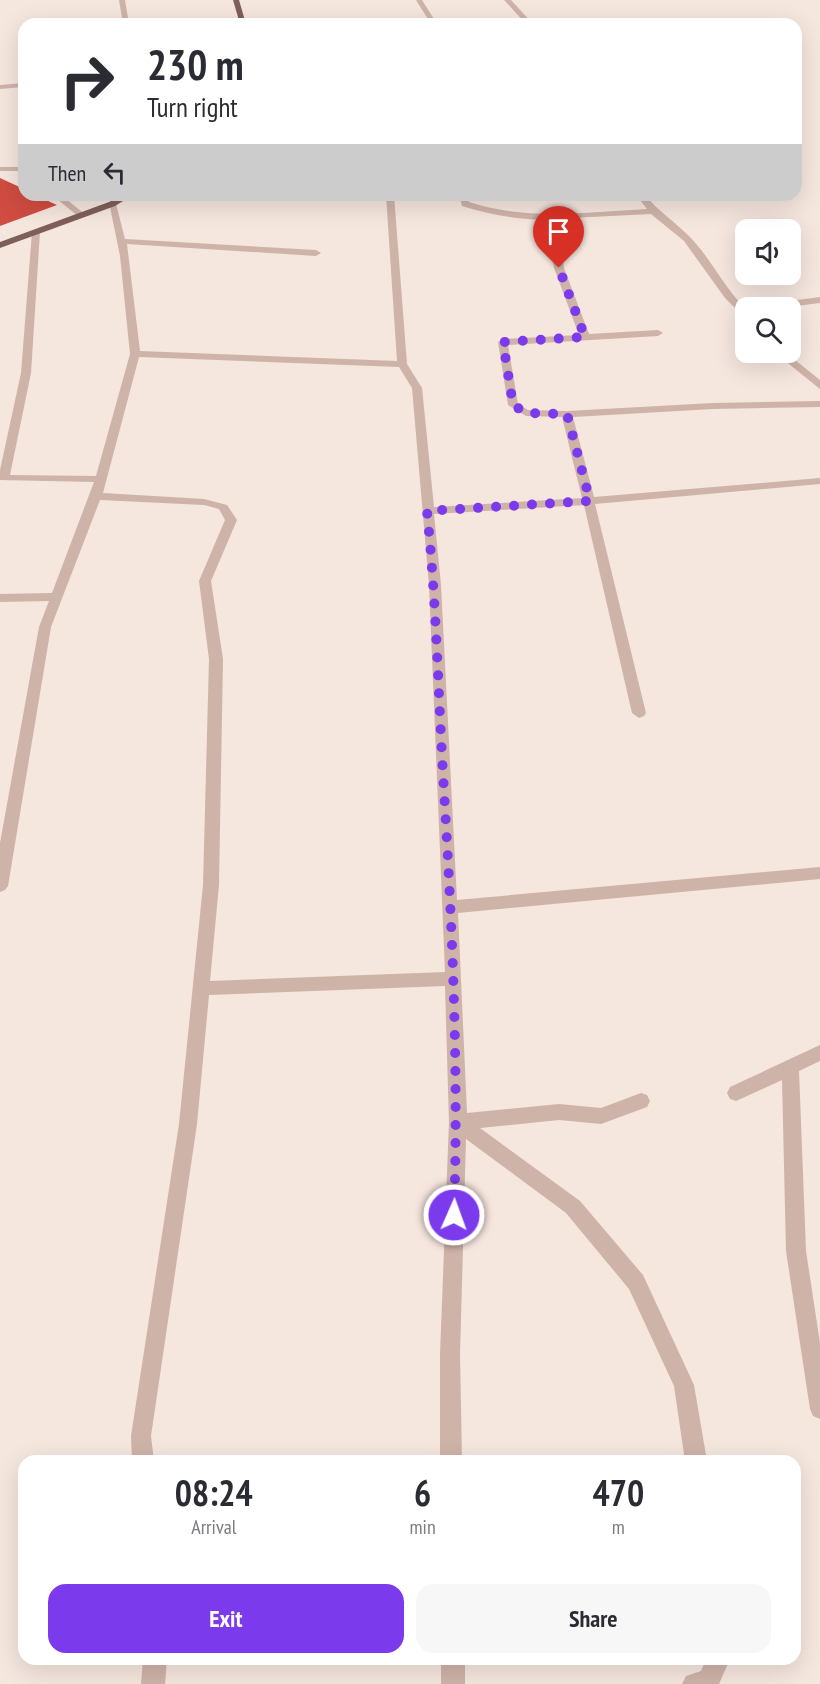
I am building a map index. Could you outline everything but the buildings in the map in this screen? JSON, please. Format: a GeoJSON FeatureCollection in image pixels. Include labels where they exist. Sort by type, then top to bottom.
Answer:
{"type":"FeatureCollection","features":[{"type":"Feature","properties":{"kind":"main road"},"geometry":{"type":"LineString","coordinates":[[236,0],[241,18]]}},
{"type":"Feature","properties":{"kind":"main road"},"geometry":{"type":"LineString","coordinates":[[0,245],[118,201]]}},
{"type":"Feature","properties":{"kind":"street"},"geometry":{"type":"LineString","coordinates":[[122,0],[125,18]]}},
{"type":"Feature","properties":{"kind":"street"},"geometry":{"type":"LineString","coordinates":[[419,0],[430,18]]}},
{"type":"Feature","properties":{"kind":"street"},"geometry":{"type":"LineString","coordinates":[[507,0],[524,18]]}},
{"type":"Feature","properties":{"kind":"street"},"geometry":{"type":"LineString","coordinates":[[0,87],[18,86]]}},
{"type":"Feature","properties":{"kind":"street"},"geometry":{"type":"LineString","coordinates":[[0,169],[18,169]]}},
{"type":"Feature","properties":{"kind":"street"},"geometry":{"type":"LineString","coordinates":[[64,201],[82,215]]}},
{"type":"Feature","properties":{"kind":"street"},"geometry":{"type":"LineString","coordinates":[[390,201],[402,364],[417,388],[435,585],[451,907],[458,1122],[450,1354],[451,1455]]}},
{"type":"Feature","properties":{"kind":"street"},"geometry":{"type":"LineString","coordinates":[[464,201],[465,204],[489,212],[521,217],[653,210]]}},
{"type":"Feature","properties":{"kind":"street"},"geometry":{"type":"LineString","coordinates":[[645,201],[687,239],[728,296],[735,301]]}},
{"type":"Feature","properties":{"kind":"street"},"geometry":{"type":"LineString","coordinates":[[0,886],[45,627],[96,496],[135,354],[121,240],[112,204]]}},
{"type":"Feature","properties":{"kind":"street"},"geometry":{"type":"LineString","coordinates":[[545,217],[555,243],[559,268],[585,337]]}},
{"type":"Feature","properties":{"kind":"street"},"geometry":{"type":"LineString","coordinates":[[36,232],[26,373],[4,478],[101,479]]}},
{"type":"Feature","properties":{"kind":"street"},"geometry":{"type":"LineString","coordinates":[[121,240],[316,253]]}},
{"type":"Feature","properties":{"kind":"street"},"geometry":{"type":"LineString","coordinates":[[801,302],[820,300]]}},
{"type":"Feature","properties":{"kind":"street"},"geometry":{"type":"LineString","coordinates":[[658,333],[503,342],[513,405],[526,413],[567,414],[713,406],[820,404]]}},
{"type":"Feature","properties":{"kind":"street"},"geometry":{"type":"LineString","coordinates":[[135,354],[402,364]]}},
{"type":"Feature","properties":{"kind":"street"},"geometry":{"type":"LineString","coordinates":[[788,363],[807,374],[820,386]]}},
{"type":"Feature","properties":{"kind":"street"},"geometry":{"type":"LineString","coordinates":[[567,414],[590,501],[639,712]]}},
{"type":"Feature","properties":{"kind":"street"},"geometry":{"type":"LineString","coordinates":[[427,511],[590,501],[819,478]]}},
{"type":"Feature","properties":{"kind":"street"},"geometry":{"type":"LineString","coordinates":[[96,496],[204,502],[223,507],[231,520],[205,580],[216,660],[211,885],[188,1124],[141,1436],[143,1455]]}},
{"type":"Feature","properties":{"kind":"street"},"geometry":{"type":"LineString","coordinates":[[0,598],[57,597]]}},
{"type":"Feature","properties":{"kind":"street"},"geometry":{"type":"LineString","coordinates":[[451,907],[820,873]]}},
{"type":"Feature","properties":{"kind":"street"},"geometry":{"type":"LineString","coordinates":[[201,988],[453,979]]}},
{"type":"Feature","properties":{"kind":"street"},"geometry":{"type":"LineString","coordinates":[[736,1094],[820,1053]]}},
{"type":"Feature","properties":{"kind":"street"},"geometry":{"type":"LineString","coordinates":[[790,1066],[796,1251],[820,1409]]}},
{"type":"Feature","properties":{"kind":"street"},"geometry":{"type":"LineString","coordinates":[[458,1122],[559,1112],[601,1116],[641,1101]]}},
{"type":"Feature","properties":{"kind":"street"},"geometry":{"type":"LineString","coordinates":[[458,1122],[573,1207],[636,1282],[684,1385],[695,1455]]}},
{"type":"Feature","properties":{"kind":"street"},"geometry":{"type":"LineString","coordinates":[[153,1684],[155,1665]]}},
{"type":"Feature","properties":{"kind":"street"},"geometry":{"type":"LineString","coordinates":[[453,1665],[453,1684]]}},
{"type":"Feature","properties":{"kind":"street"},"geometry":{"type":"LineString","coordinates":[[694,1684],[708,1681],[715,1665]]}},
{"type":"Feature","properties":{"kind":"route"},"geometry":{"type":"LineString","coordinates":[[454,1215],[458,1122],[451,907],[440,728],[435,585],[427,511],[590,501],[567,414],[526,413],[513,405],[503,342],[585,337],[559,268]]}}]}
